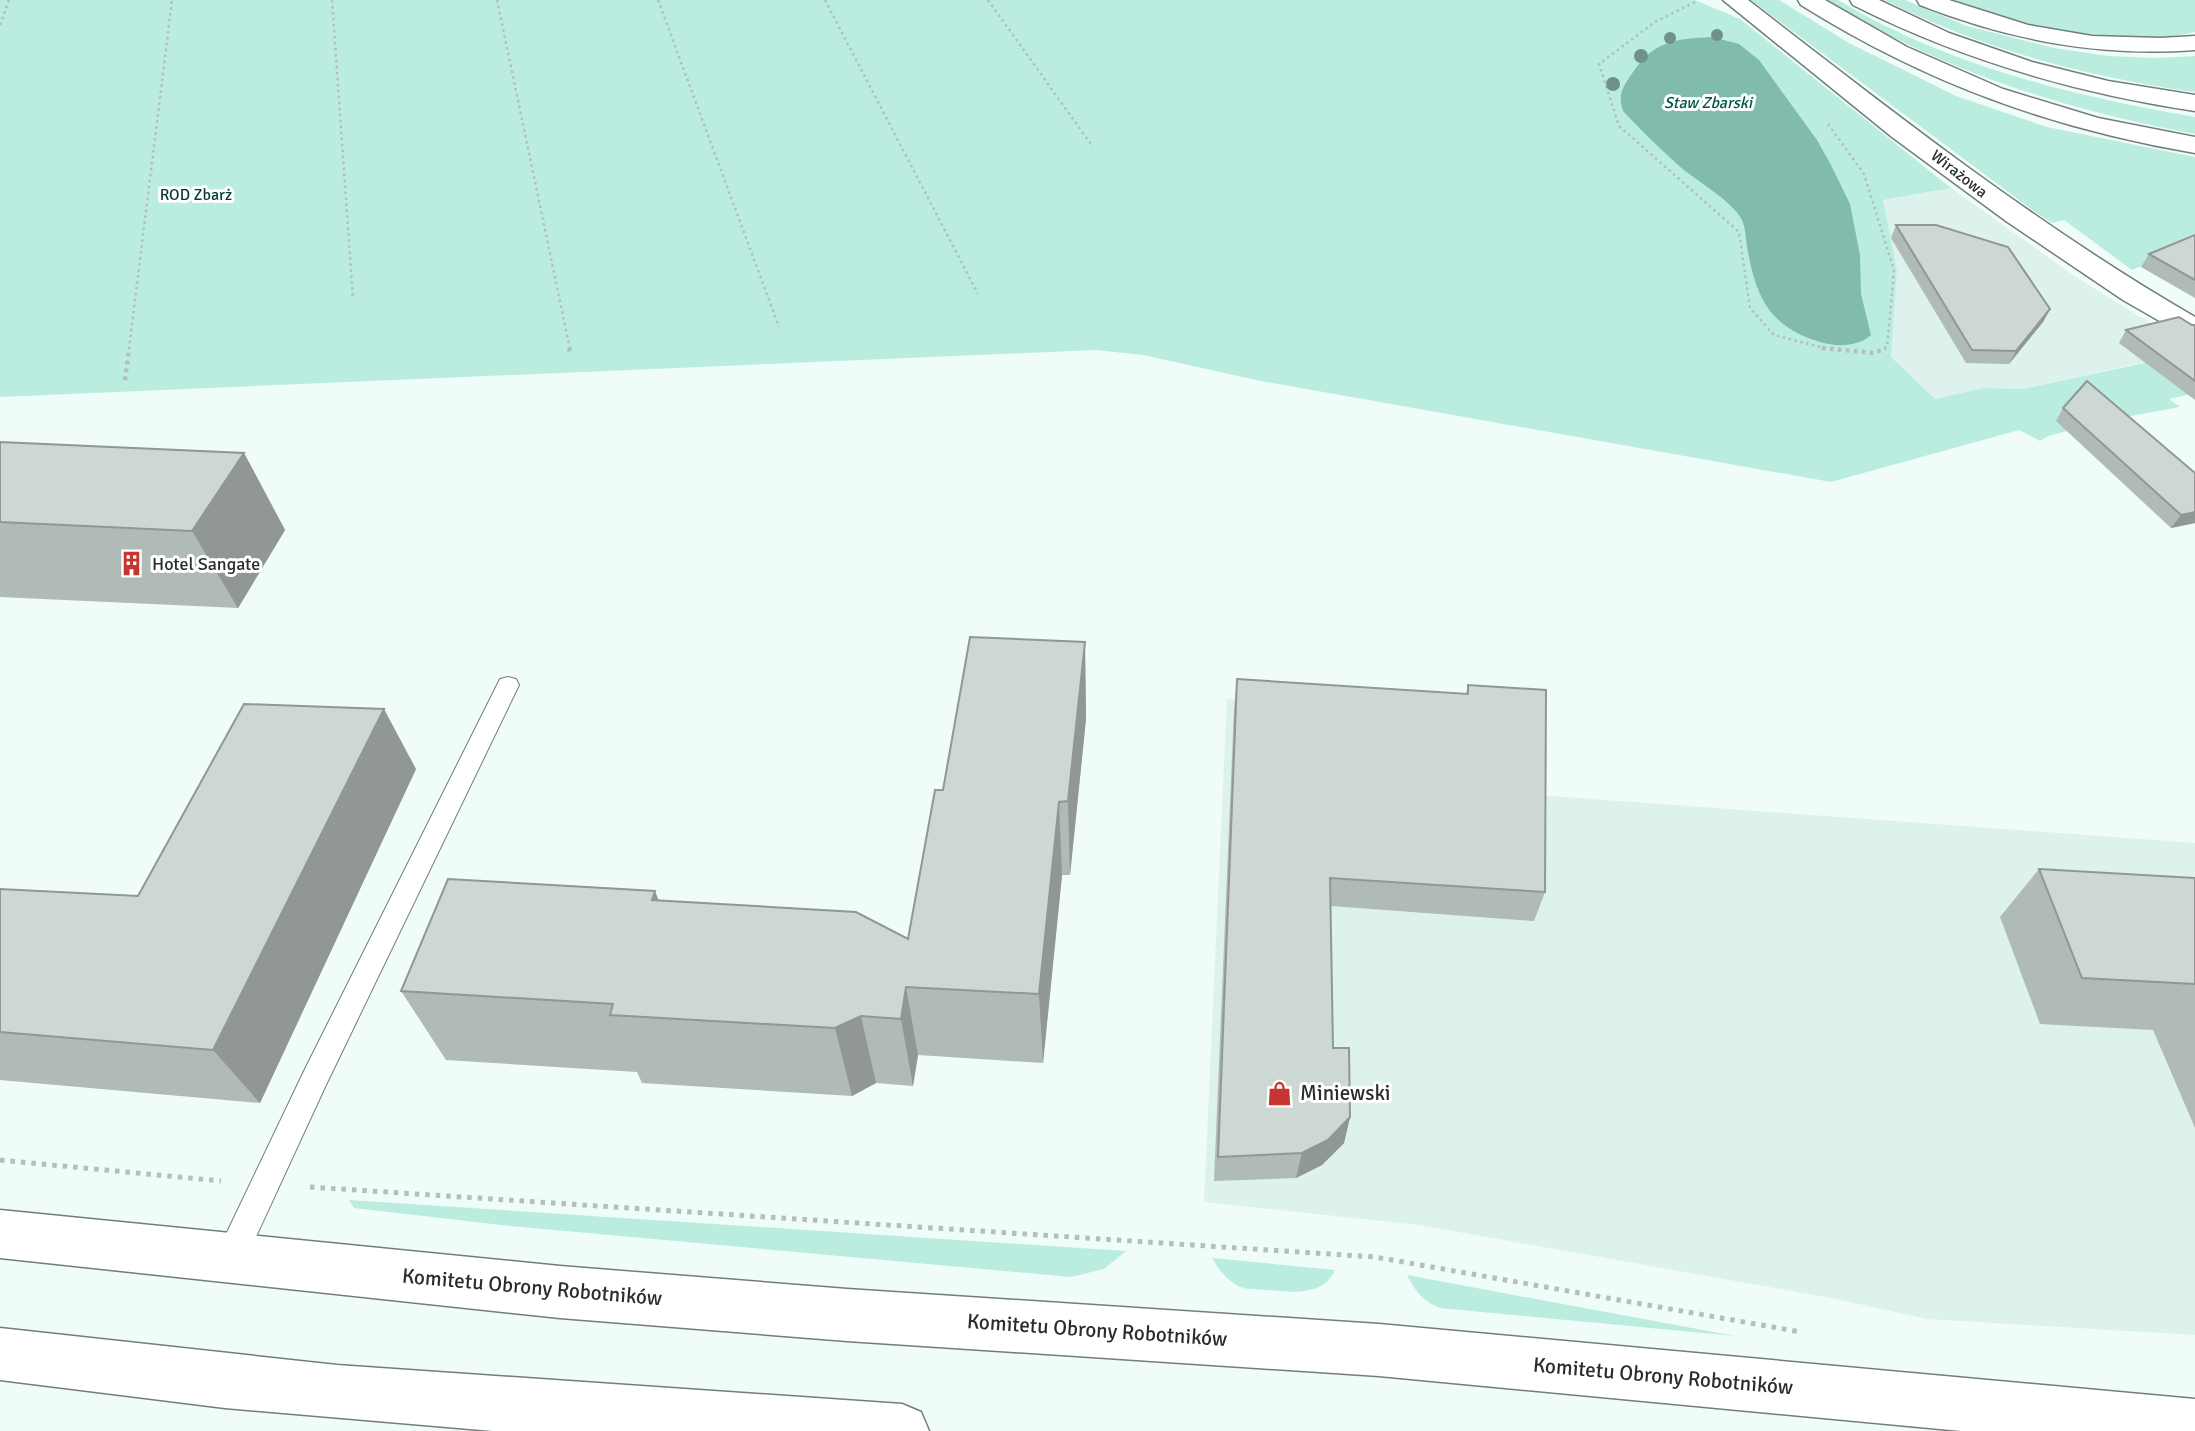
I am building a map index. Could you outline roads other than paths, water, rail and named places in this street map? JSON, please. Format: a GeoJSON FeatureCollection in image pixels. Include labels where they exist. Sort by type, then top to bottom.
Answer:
{"type":"FeatureCollection","features":[{"type":"Feature","properties":{"kind":"main road","name":"Wirażowa"},"geometry":{"type":"LineString","coordinates":[[1734,0],[1989,198],[2077,258],[2195,329]]}},
{"type":"Feature","properties":{"kind":"main road"},"geometry":{"type":"LineString","coordinates":[[1809,0],[1907,57],[1977,88],[2036,109],[2162,140],[2195,145]]}},
{"type":"Feature","properties":{"kind":"main road"},"geometry":{"type":"LineString","coordinates":[[1861,0],[1921,31],[2040,72],[2102,88],[2195,103]]}},
{"type":"Feature","properties":{"kind":"main road"},"geometry":{"type":"LineString","coordinates":[[1928,0],[2005,28],[2053,40],[2105,46],[2162,47],[2195,43]]}},
{"type":"Feature","properties":{"kind":"main road","name":"Komitetu Obrony Robotników"},"geometry":{"type":"LineString","coordinates":[[0,1234],[574,1293],[846,1315],[1379,1350],[2195,1426]]}},
{"type":"Feature","properties":{"kind":"main road"},"geometry":{"type":"LineString","coordinates":[[0,1354],[123,1371],[455,1403],[902,1431]]}},
{"type":"Feature","properties":{"kind":"lane"},"geometry":{"type":"LineString","coordinates":[[231,1257],[315,1078],[508,685]]}},
{"type":"Feature","properties":{"kind":"water","name":"Staw Zbarski"},"geometry":{"type":"Polygon","coordinates":[[[1712,37],[1739,44],[1759,60],[1817,140],[1850,204],[1860,255],[1861,294],[1871,335],[1860,342],[1847,345],[1826,344],[1803,336],[1778,320],[1762,298],[1756,284],[1742,220],[1737,212],[1677,164],[1623,111],[1623,88],[1648,55],[1675,41],[1712,37]]]}},
{"type":"Feature","properties":{"kind":"place","name":"Hotel Sangate"},"geometry":{"type":"Point","coordinates":[132,564]}},
{"type":"Feature","properties":{"kind":"place","name":"Miniewski"},"geometry":{"type":"Point","coordinates":[1280,1093]}},
{"type":"Feature","properties":{"kind":"park label","name":"ROD Zbarż"},"geometry":{"type":"Point","coordinates":[196,195]}}]}
